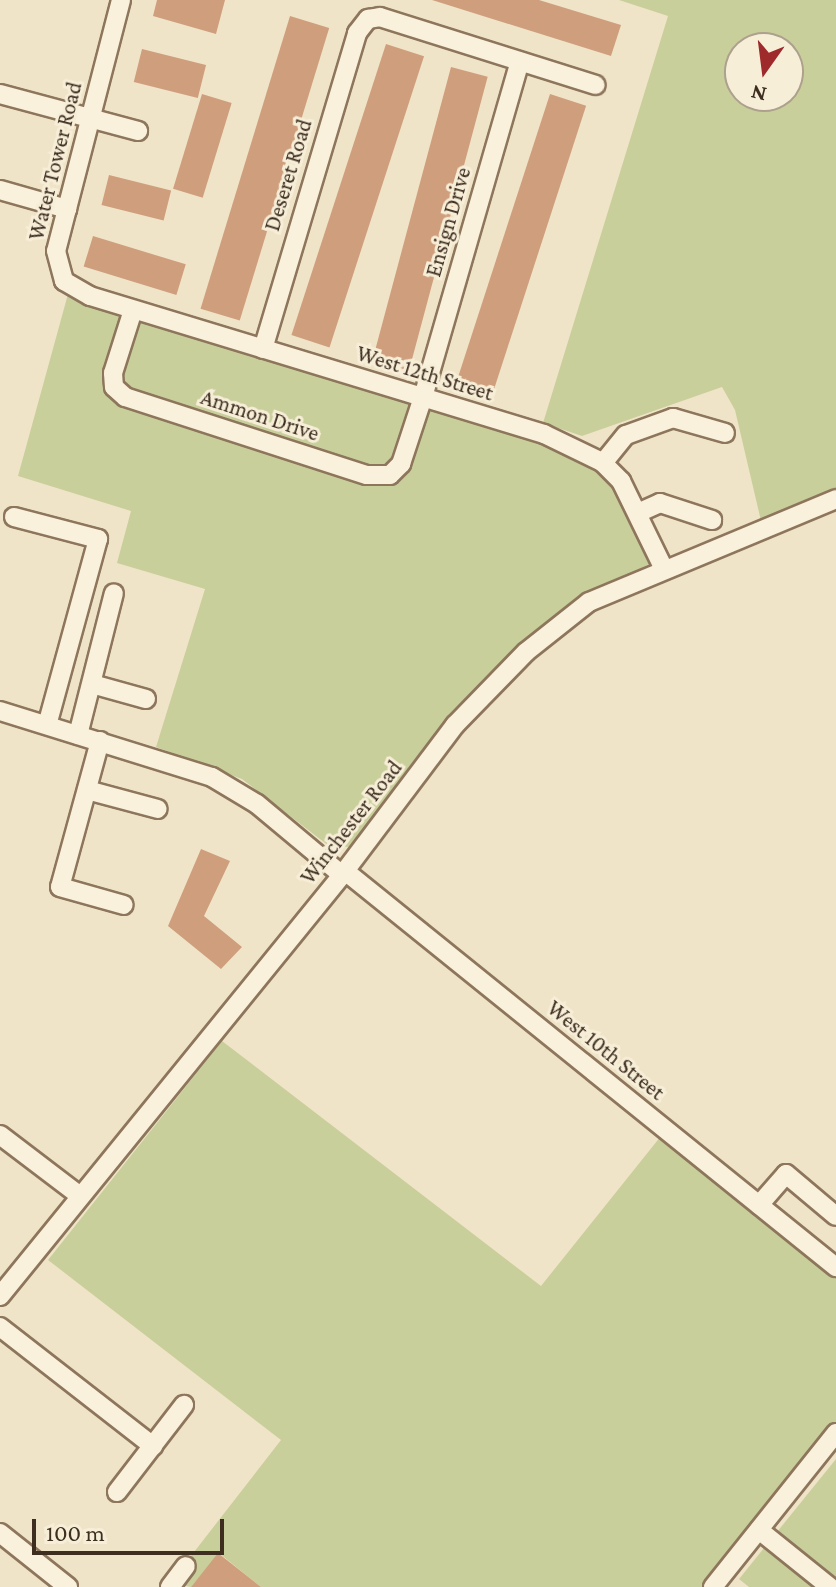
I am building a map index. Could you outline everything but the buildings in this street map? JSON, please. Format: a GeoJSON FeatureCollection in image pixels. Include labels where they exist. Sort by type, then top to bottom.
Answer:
{"type":"FeatureCollection","features":[{"type":"Feature","properties":{"kind":"street","name":"Water Tower Road"},"geometry":{"type":"LineString","coordinates":[[112,303],[74,289],[58,273],[56,251],[121,0]]}},
{"type":"Feature","properties":{"kind":"street","name":"Deseret Road"},"geometry":{"type":"LineString","coordinates":[[263,349],[347,63],[357,33],[368,19],[380,17],[520,62]]}},
{"type":"Feature","properties":{"kind":"street"},"geometry":{"type":"LineString","coordinates":[[520,62],[596,85]]}},
{"type":"Feature","properties":{"kind":"street","name":"Ensign Drive"},"geometry":{"type":"LineString","coordinates":[[423,397],[520,62]]}},
{"type":"Feature","properties":{"kind":"street"},"geometry":{"type":"LineString","coordinates":[[0,94],[138,131]]}},
{"type":"Feature","properties":{"kind":"street"},"geometry":{"type":"LineString","coordinates":[[0,190],[67,209]]}},
{"type":"Feature","properties":{"kind":"street","name":"West 12th Street"},"geometry":{"type":"LineString","coordinates":[[112,303],[544,434],[603,463],[640,512],[663,567]]}},
{"type":"Feature","properties":{"kind":"street","name":"Ammon Drive"},"geometry":{"type":"LineString","coordinates":[[133,310],[113,373],[114,387],[125,397],[367,475],[390,475],[401,464],[423,397]]}},
{"type":"Feature","properties":{"kind":"street"},"geometry":{"type":"LineString","coordinates":[[603,463],[626,435],[673,418],[725,433]]}},
{"type":"Feature","properties":{"kind":"street","name":"Winchester Road"},"geometry":{"type":"LineString","coordinates":[[0,1296],[343,873],[455,725],[526,652],[589,602],[663,567],[836,499]]}},
{"type":"Feature","properties":{"kind":"street"},"geometry":{"type":"LineString","coordinates":[[640,512],[660,503],[712,520]]}},
{"type":"Feature","properties":{"kind":"street"},"geometry":{"type":"LineString","coordinates":[[14,517],[98,539],[47,725]]}},
{"type":"Feature","properties":{"kind":"street"},"geometry":{"type":"LineString","coordinates":[[78,735],[114,593]]}},
{"type":"Feature","properties":{"kind":"street"},"geometry":{"type":"LineString","coordinates":[[92,684],[146,699]]}},
{"type":"Feature","properties":{"kind":"street","name":"West 10th Street"},"geometry":{"type":"LineString","coordinates":[[0,711],[212,777],[257,804],[836,1267]]}},
{"type":"Feature","properties":{"kind":"street"},"geometry":{"type":"LineString","coordinates":[[100,741],[60,887],[124,905]]}},
{"type":"Feature","properties":{"kind":"street"},"geometry":{"type":"LineString","coordinates":[[87,790],[158,809]]}},
{"type":"Feature","properties":{"kind":"street"},"geometry":{"type":"LineString","coordinates":[[0,1135],[80,1196]]}},
{"type":"Feature","properties":{"kind":"street"},"geometry":{"type":"LineString","coordinates":[[759,1205],[786,1174],[836,1216]]}},
{"type":"Feature","properties":{"kind":"street"},"geometry":{"type":"LineString","coordinates":[[0,1327],[153,1446]]}},
{"type":"Feature","properties":{"kind":"street"},"geometry":{"type":"LineString","coordinates":[[117,1492],[184,1405]]}},
{"type":"Feature","properties":{"kind":"street"},"geometry":{"type":"LineString","coordinates":[[713,1587],[836,1433]]}},
{"type":"Feature","properties":{"kind":"street"},"geometry":{"type":"LineString","coordinates":[[759,1530],[830,1587]]}},
{"type":"Feature","properties":{"kind":"street"},"geometry":{"type":"LineString","coordinates":[[0,1533],[68,1587]]}},
{"type":"Feature","properties":{"kind":"street"},"geometry":{"type":"LineString","coordinates":[[170,1587],[186,1566]]}},
{"type":"Feature","properties":{"kind":"green space"},"geometry":{"type":"Polygon","coordinates":[[[619,0],[836,0],[836,490],[761,521],[735,410],[722,387],[582,436],[543,423],[668,16],[619,0]]]}},
{"type":"Feature","properties":{"kind":"green space"},"geometry":{"type":"Polygon","coordinates":[[[68,294],[100,310],[561,449],[613,484],[651,552],[649,564],[557,615],[518,645],[479,685],[351,847],[329,846],[242,779],[156,747],[205,589],[117,563],[131,511],[18,476],[68,294]]]}},
{"type":"Feature","properties":{"kind":"green space"},"geometry":{"type":"Polygon","coordinates":[[[222,1041],[541,1286],[661,1136],[836,1276],[836,1422],[704,1587],[261,1587],[219,1553],[191,1587],[170,1583],[281,1440],[48,1260],[222,1041]]]}},
{"type":"Feature","properties":{"kind":"green space"},"geometry":{"type":"Polygon","coordinates":[[[836,1459],[836,1587],[749,1587],[739,1579],[836,1459]]]}}]}
